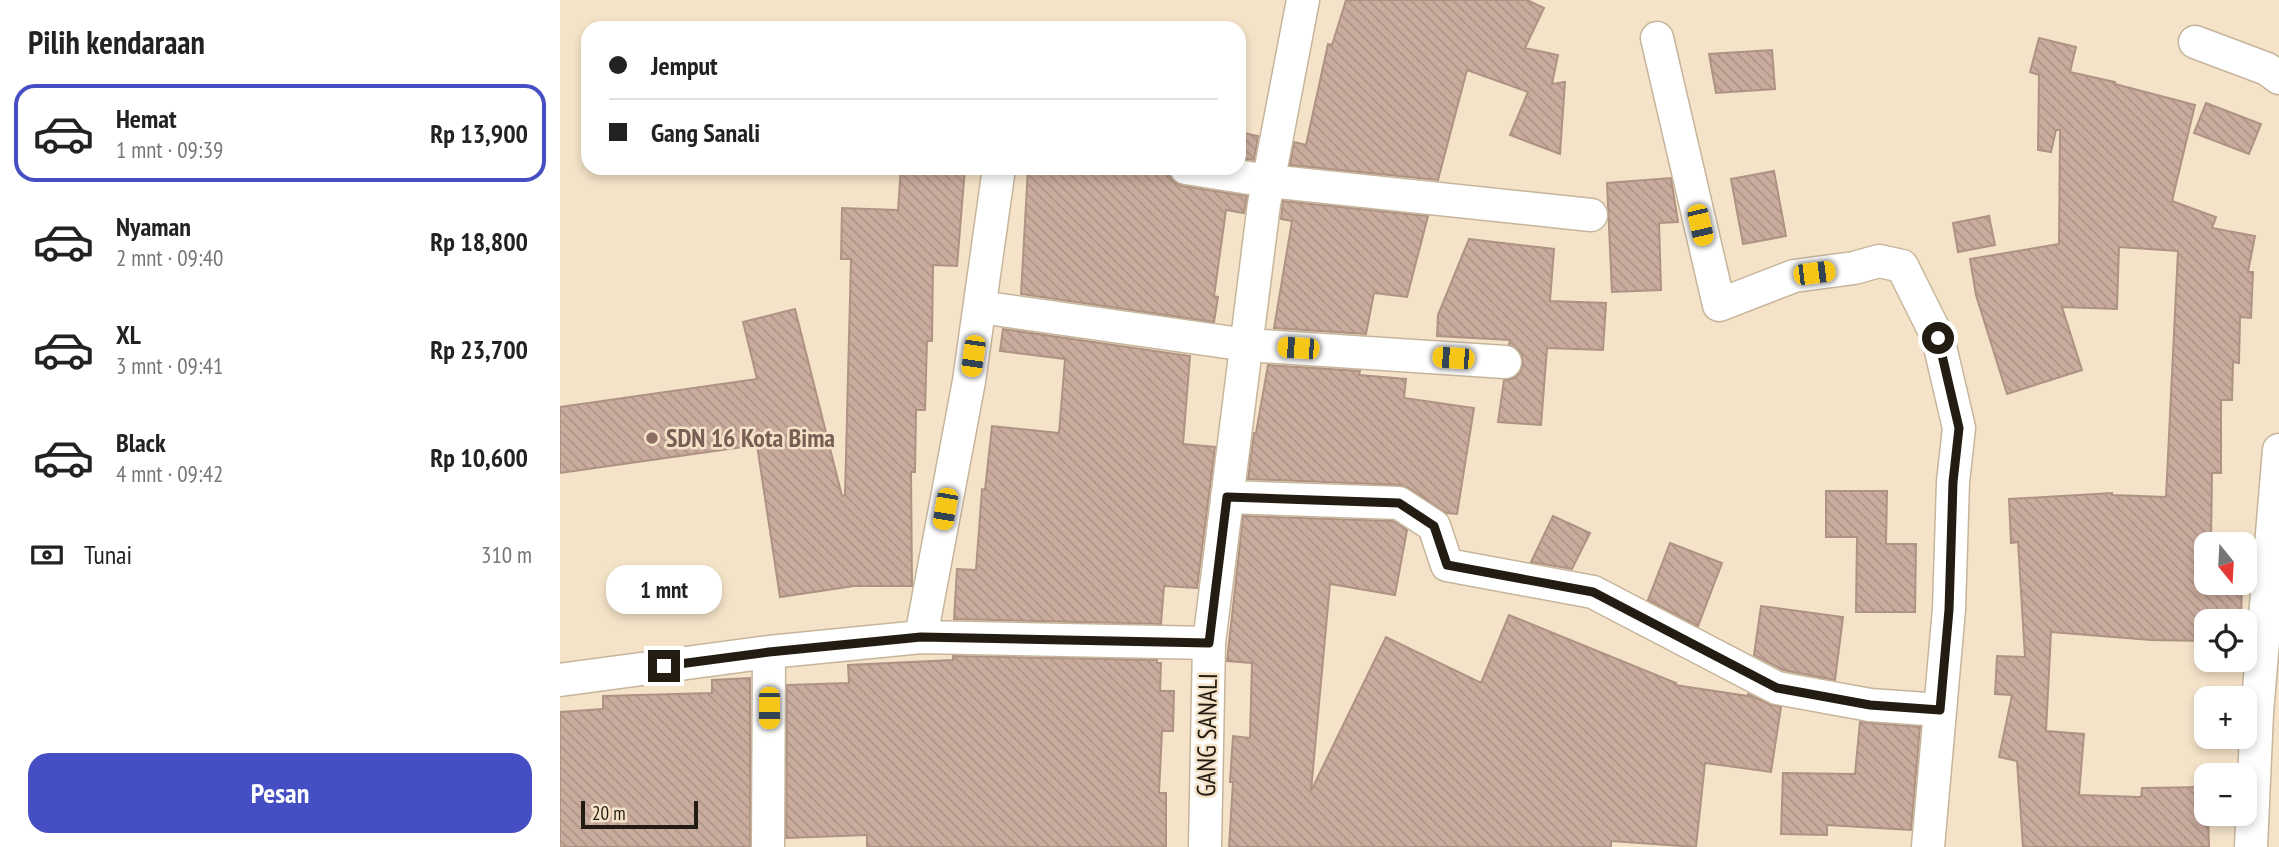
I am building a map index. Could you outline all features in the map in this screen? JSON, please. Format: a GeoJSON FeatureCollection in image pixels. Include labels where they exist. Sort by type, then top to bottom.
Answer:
{"type":"FeatureCollection","features":[{"type":"Feature","properties":{"kind":"street"},"geometry":{"type":"LineString","coordinates":[[1209,643],[1268,181],[1303,0]]}},
{"type":"Feature","properties":{"kind":"street"},"geometry":{"type":"LineString","coordinates":[[1657,38],[1719,305],[1794,276],[1854,268],[1879,261],[1902,266],[1938,338],[1959,428],[1953,482],[1949,610],[1928,847]]}},
{"type":"Feature","properties":{"kind":"street"},"geometry":{"type":"LineString","coordinates":[[2195,41],[2267,69],[2279,78]]}},
{"type":"Feature","properties":{"kind":"street"},"geometry":{"type":"LineString","coordinates":[[921,637],[969,381],[998,175]]}},
{"type":"Feature","properties":{"kind":"street"},"geometry":{"type":"LineString","coordinates":[[1230,175],[1591,215]]}},
{"type":"Feature","properties":{"kind":"street"},"geometry":{"type":"LineString","coordinates":[[980,307],[1247,345],[1505,362]]}},
{"type":"Feature","properties":{"kind":"street"},"geometry":{"type":"LineString","coordinates":[[2251,847],[2257,713],[2278,466]]}},
{"type":"Feature","properties":{"kind":"street"},"geometry":{"type":"LineString","coordinates":[[1227,497],[1399,503],[1434,526],[1447,565],[1593,592],[1777,688],[1870,705],[1940,710]]}},
{"type":"Feature","properties":{"kind":"street","name":"GANG SANALI"},"geometry":{"type":"LineString","coordinates":[[560,680],[769,652],[921,637],[1209,643],[1205,847]]}},
{"type":"Feature","properties":{"kind":"street"},"geometry":{"type":"LineString","coordinates":[[768,847],[769,652]]}},
{"type":"Feature","properties":{"kind":"building"},"geometry":{"type":"Polygon","coordinates":[[[1346,0],[1527,0],[1544,8],[1525,48],[1558,55],[1552,84],[1565,82],[1560,154],[1510,135],[1528,92],[1467,70],[1438,180],[1290,165],[1294,142],[1306,145],[1328,44],[1332,45],[1346,0]]]}},
{"type":"Feature","properties":{"kind":"building"},"geometry":{"type":"Polygon","coordinates":[[[2039,38],[2076,47],[2070,72],[2195,105],[2172,201],[2216,217],[2212,228],[2255,236],[2248,272],[2253,272],[2251,318],[2240,317],[2239,363],[2233,362],[2232,400],[2221,400],[2221,473],[2212,473],[2211,532],[2194,532],[2194,595],[2242,595],[2241,609],[2194,609],[2194,641],[2051,632],[2046,731],[2084,734],[2079,795],[2141,797],[2142,788],[2194,787],[2194,826],[2208,826],[2209,847],[2023,847],[2017,761],[1999,757],[2012,695],[1995,694],[1997,656],[2025,657],[2018,542],[2011,543],[2009,499],[2112,493],[2166,497],[2178,251],[2119,247],[2117,309],[2062,307],[2082,370],[2007,394],[1976,295],[1970,259],[2059,244],[2060,130],[2056,130],[2051,152],[2038,150],[2039,75],[2030,72],[2039,38]]]}},
{"type":"Feature","properties":{"kind":"building"},"geometry":{"type":"Polygon","coordinates":[[[1772,50],[1775,89],[1716,93],[1709,54],[1772,50]]]}},
{"type":"Feature","properties":{"kind":"building"},"geometry":{"type":"Polygon","coordinates":[[[2206,103],[2261,124],[2249,154],[2194,133],[2206,103]]]}},
{"type":"Feature","properties":{"kind":"building"},"geometry":{"type":"Polygon","coordinates":[[[1246,133],[1258,136],[1254,160],[1246,159],[1246,133]]]}},
{"type":"Feature","properties":{"kind":"building"},"geometry":{"type":"Polygon","coordinates":[[[1774,171],[1786,236],[1743,244],[1731,179],[1774,171]]]}},
{"type":"Feature","properties":{"kind":"building"},"geometry":{"type":"Polygon","coordinates":[[[900,175],[964,175],[957,266],[933,265],[932,341],[927,341],[925,410],[916,410],[915,472],[911,472],[912,586],[854,586],[780,597],[757,445],[560,473],[560,407],[757,379],[743,322],[795,309],[842,496],[845,495],[851,259],[841,259],[842,208],[898,210],[900,175]]]}},
{"type":"Feature","properties":{"kind":"building"},"geometry":{"type":"Polygon","coordinates":[[[1028,175],[1169,175],[1174,182],[1182,186],[1247,196],[1244,213],[1226,210],[1214,296],[1218,297],[1214,322],[1021,294],[1028,175]]]}},
{"type":"Feature","properties":{"kind":"building"},"geometry":{"type":"Polygon","coordinates":[[[1671,178],[1678,222],[1659,223],[1661,290],[1612,292],[1607,183],[1671,178]]]}},
{"type":"Feature","properties":{"kind":"building"},"geometry":{"type":"Polygon","coordinates":[[[1283,201],[1428,216],[1407,297],[1374,293],[1366,334],[1274,328],[1292,221],[1281,219],[1283,201]]]}},
{"type":"Feature","properties":{"kind":"building"},"geometry":{"type":"Polygon","coordinates":[[[1989,216],[1995,245],[1958,252],[1953,223],[1989,216]]]}},
{"type":"Feature","properties":{"kind":"building"},"geometry":{"type":"Polygon","coordinates":[[[1469,239],[1554,249],[1550,301],[1606,303],[1603,350],[1547,348],[1541,425],[1498,422],[1504,380],[1514,378],[1520,373],[1523,364],[1521,353],[1509,345],[1510,340],[1437,336],[1438,315],[1469,239]]]}},
{"type":"Feature","properties":{"kind":"building"},"geometry":{"type":"Polygon","coordinates":[[[1003,329],[1190,356],[1183,444],[1215,447],[1197,588],[1164,586],[1161,624],[954,619],[957,569],[976,570],[982,489],[985,490],[992,426],[1059,433],[1065,359],[1000,351],[1003,329]]]}},
{"type":"Feature","properties":{"kind":"building"},"geometry":{"type":"Polygon","coordinates":[[[1268,365],[1360,371],[1359,375],[1406,379],[1404,398],[1474,408],[1457,514],[1446,513],[1409,488],[1400,485],[1248,479],[1268,365]]]}},
{"type":"Feature","properties":{"kind":"building"},"geometry":{"type":"Polygon","coordinates":[[[1826,491],[1887,491],[1886,544],[1916,544],[1915,612],[1856,612],[1857,537],[1826,537],[1826,491]]]}},
{"type":"Feature","properties":{"kind":"building"},"geometry":{"type":"Polygon","coordinates":[[[1243,516],[1393,521],[1407,530],[1395,595],[1330,584],[1311,791],[1386,637],[1481,683],[1509,615],[1676,683],[1675,685],[1748,694],[1781,707],[1771,772],[1705,763],[1696,847],[1611,841],[1611,847],[1229,847],[1233,736],[1250,738],[1252,663],[1227,661],[1243,516]]]}},
{"type":"Feature","properties":{"kind":"building"},"geometry":{"type":"Polygon","coordinates":[[[1553,516],[1590,533],[1572,569],[1531,562],[1553,516]]]}},
{"type":"Feature","properties":{"kind":"building"},"geometry":{"type":"Polygon","coordinates":[[[1670,543],[1722,563],[1698,626],[1648,600],[1670,543]]]}},
{"type":"Feature","properties":{"kind":"building"},"geometry":{"type":"Polygon","coordinates":[[[1761,606],[1843,617],[1835,680],[1783,670],[1754,655],[1761,606]]]}},
{"type":"Feature","properties":{"kind":"building"},"geometry":{"type":"Polygon","coordinates":[[[953,656],[1157,660],[1157,663],[1161,663],[1160,691],[1174,691],[1173,731],[1162,731],[1159,793],[1166,793],[1166,847],[867,847],[867,835],[786,838],[787,685],[849,683],[848,665],[953,660],[953,656]]]}},
{"type":"Feature","properties":{"kind":"building"},"geometry":{"type":"Polygon","coordinates":[[[750,678],[750,847],[560,847],[560,712],[603,709],[603,696],[712,693],[712,680],[750,678]]]}},
{"type":"Feature","properties":{"kind":"building"},"geometry":{"type":"Polygon","coordinates":[[[1860,722],[1920,727],[1911,830],[1827,825],[1827,835],[1781,834],[1783,773],[1855,774],[1860,722]]]}},
{"type":"Feature","properties":{"kind":"place","name":"SDN 16 Kota Bima"},"geometry":{"type":"Point","coordinates":[652,438]}},
{"type":"Feature","properties":{"kind":"route"},"geometry":{"type":"LineString","coordinates":[[664,666],[769,652],[921,637],[1209,643],[1227,497],[1399,503],[1434,526],[1447,565],[1593,592],[1711,651],[1777,688],[1870,705],[1940,710],[1949,610],[1953,482],[1959,428],[1938,338]]}}]}
